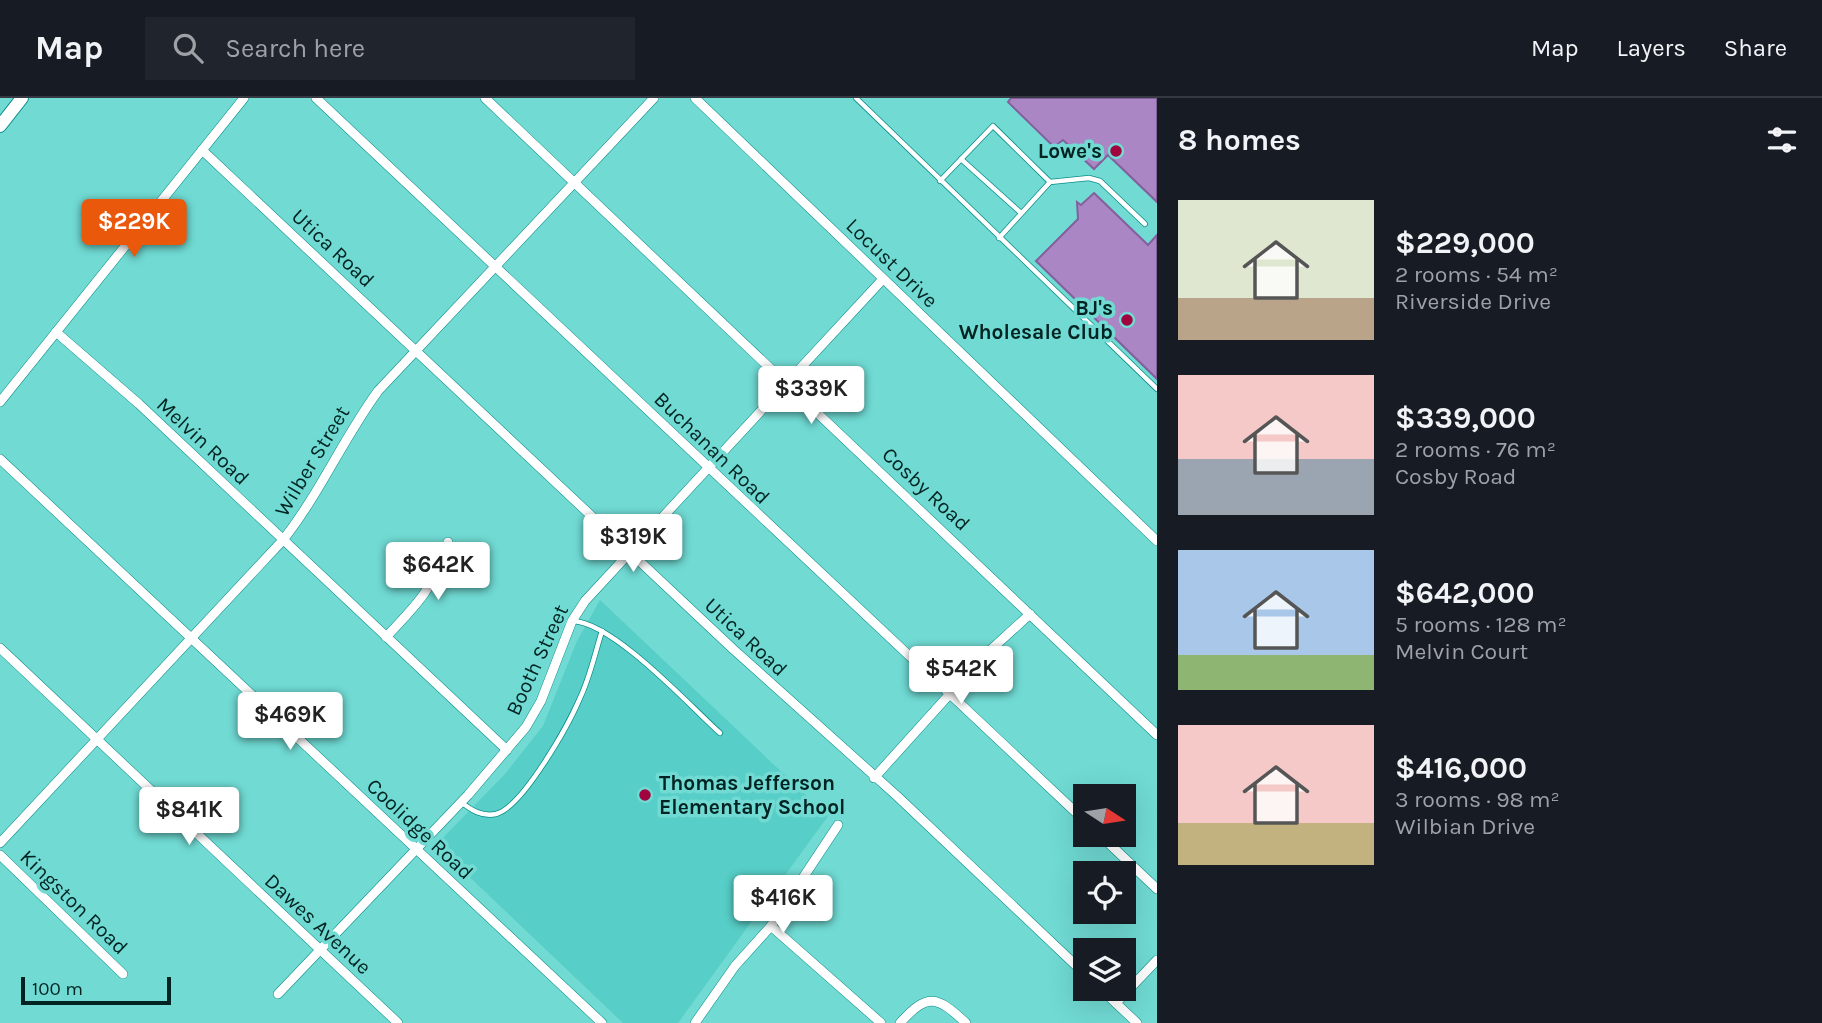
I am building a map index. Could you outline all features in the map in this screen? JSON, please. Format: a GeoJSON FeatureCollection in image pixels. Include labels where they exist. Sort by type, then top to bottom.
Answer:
{"type":"FeatureCollection","features":[{"type":"Feature","properties":{"kind":"main road"},"geometry":{"type":"LineString","coordinates":[[0,126],[22,98]]}},
{"type":"Feature","properties":{"kind":"street"},"geometry":{"type":"LineString","coordinates":[[0,402],[244,98]]}},
{"type":"Feature","properties":{"kind":"street","name":"Buchanan Road"},"geometry":{"type":"LineString","coordinates":[[316,98],[1073,810]]}},
{"type":"Feature","properties":{"kind":"street","name":"Cosby Road"},"geometry":{"type":"LineString","coordinates":[[485,98],[1157,735]]}},
{"type":"Feature","properties":{"kind":"street","name":"Wilber Street"},"geometry":{"type":"LineString","coordinates":[[0,843],[283,540],[305,512],[362,412],[377,391],[654,98]]}},
{"type":"Feature","properties":{"kind":"street","name":"Locust Drive"},"geometry":{"type":"LineString","coordinates":[[695,98],[1157,541]]}},
{"type":"Feature","properties":{"kind":"street","name":"Utica Road"},"geometry":{"type":"LineString","coordinates":[[202,150],[1073,963]]}},
{"type":"Feature","properties":{"kind":"street","name":"Booth Street"},"geometry":{"type":"LineString","coordinates":[[278,994],[507,750],[541,701],[572,621],[585,601],[883,279]]}},
{"type":"Feature","properties":{"kind":"street","name":"Melvin Road"},"geometry":{"type":"LineString","coordinates":[[56,332],[139,404],[507,750]]}},
{"type":"Feature","properties":{"kind":"street","name":"Coolidge Road"},"geometry":{"type":"LineString","coordinates":[[0,459],[602,1023]]}},
{"type":"Feature","properties":{"kind":"street"},"geometry":{"type":"LineString","coordinates":[[386,637],[431,587],[448,542]]}},
{"type":"Feature","properties":{"kind":"street"},"geometry":{"type":"LineString","coordinates":[[874,778],[992,648],[1030,614]]}},
{"type":"Feature","properties":{"kind":"street","name":"Dawes Avenue"},"geometry":{"type":"LineString","coordinates":[[0,648],[398,1023]]}},
{"type":"Feature","properties":{"kind":"street"},"geometry":{"type":"LineString","coordinates":[[695,1023],[735,967],[771,926],[838,825]]}},
{"type":"Feature","properties":{"kind":"street"},"geometry":{"type":"LineString","coordinates":[[1113,847],[1157,889]]}},
{"type":"Feature","properties":{"kind":"street","name":"Kingston Road"},"geometry":{"type":"LineString","coordinates":[[0,855],[123,974]]}},
{"type":"Feature","properties":{"kind":"street"},"geometry":{"type":"LineString","coordinates":[[771,926],[881,1023]]}},
{"type":"Feature","properties":{"kind":"street"},"geometry":{"type":"LineString","coordinates":[[1137,1023],[1116,1003],[1157,960]]}},
{"type":"Feature","properties":{"kind":"street"},"geometry":{"type":"LineString","coordinates":[[900,1023],[927,1000],[945,1004],[966,1023]]}},
{"type":"Feature","properties":{"kind":"lane"},"geometry":{"type":"LineString","coordinates":[[858,99],[1157,389]]}},
{"type":"Feature","properties":{"kind":"lane"},"geometry":{"type":"LineString","coordinates":[[940,181],[993,126],[1050,182]]}},
{"type":"Feature","properties":{"kind":"lane"},"geometry":{"type":"LineString","coordinates":[[961,159],[1021,213]]}},
{"type":"Feature","properties":{"kind":"lane"},"geometry":{"type":"LineString","coordinates":[[999,238],[1050,182],[1089,178],[1100,181],[1145,224]]}},
{"type":"Feature","properties":{"kind":"lane"},"geometry":{"type":"LineString","coordinates":[[572,621],[586,623],[602,631],[640,660],[720,733]]}},
{"type":"Feature","properties":{"kind":"lane"},"geometry":{"type":"LineString","coordinates":[[461,802],[478,813],[488,815],[507,809],[519,797],[573,714],[602,631]]}},
{"type":"Feature","properties":{"kind":"shaded area","name":"Thomas Jefferson Elementary School"},"geometry":{"type":"Polygon","coordinates":[[[600,600],[828,816],[678,1023],[623,1023],[436,845],[505,774],[543,726],[577,641],[600,600]]]}},
{"type":"Feature","properties":{"kind":"building","name":"Lowe's"},"geometry":{"type":"Polygon","coordinates":[[[1011,98],[1157,98],[1157,202],[1108,155],[1094,169],[1063,140],[1054,147],[1008,102],[1011,98]]]}},
{"type":"Feature","properties":{"kind":"building","name":"BJ's Wholesale Club"},"geometry":{"type":"Polygon","coordinates":[[[1094,193],[1148,245],[1157,235],[1157,379],[1036,261],[1078,219],[1077,202],[1081,205],[1094,193]]]}},
{"type":"Feature","properties":{"kind":"place","name":"Lowe's"},"geometry":{"type":"Point","coordinates":[1116,151]}},
{"type":"Feature","properties":{"kind":"place","name":"BJ's Wholesale Club"},"geometry":{"type":"Point","coordinates":[1127,320]}},
{"type":"Feature","properties":{"kind":"place","name":"Thomas Jefferson Elementary School"},"geometry":{"type":"Point","coordinates":[645,795]}}]}
